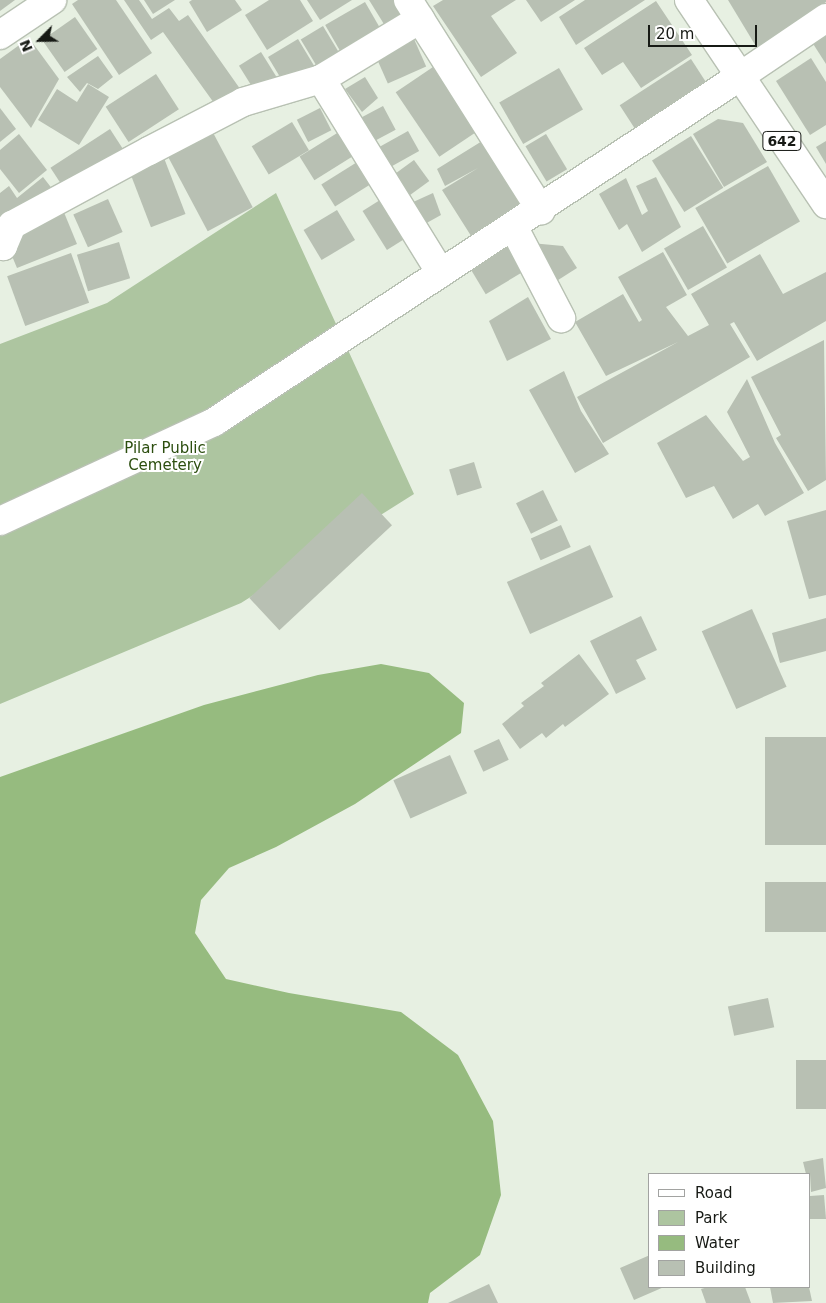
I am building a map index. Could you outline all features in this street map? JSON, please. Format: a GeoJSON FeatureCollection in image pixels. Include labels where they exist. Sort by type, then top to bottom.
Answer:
{"type":"FeatureCollection","features":[{"type":"Feature","properties":{"kind":"street"},"geometry":{"type":"LineString","coordinates":[[0,35],[52,0]]}},
{"type":"Feature","properties":{"kind":"street","name":"642"},"geometry":{"type":"LineString","coordinates":[[689,0],[826,204]]}},
{"type":"Feature","properties":{"kind":"street"},"geometry":{"type":"LineString","coordinates":[[0,242],[3,246],[12,225],[243,102],[320,79],[414,10],[541,210]]}},
{"type":"Feature","properties":{"kind":"street"},"geometry":{"type":"LineString","coordinates":[[0,521],[214,422],[441,273],[514,228],[826,18]]}},
{"type":"Feature","properties":{"kind":"street"},"geometry":{"type":"LineString","coordinates":[[320,79],[441,273]]}},
{"type":"Feature","properties":{"kind":"street"},"geometry":{"type":"LineString","coordinates":[[514,228],[560,318]]}},
{"type":"Feature","properties":{"kind":"green space","name":"Pilar Public Cemetery"},"geometry":{"type":"Polygon","coordinates":[[[276,193],[414,494],[241,603],[0,704],[0,344],[107,303],[276,193]]]}},
{"type":"Feature","properties":{"kind":"water"},"geometry":{"type":"Polygon","coordinates":[[[381,664],[429,673],[464,703],[461,733],[355,804],[276,847],[229,868],[201,900],[195,933],[226,979],[289,993],[401,1012],[458,1055],[493,1121],[501,1195],[480,1255],[430,1293],[428,1303],[0,1303],[0,777],[204,705],[318,675],[381,664]]]}},
{"type":"Feature","properties":{"kind":"building"},"geometry":{"type":"Polygon","coordinates":[[[0,0],[15,0],[0,11],[0,0]]]}},
{"type":"Feature","properties":{"kind":"building"},"geometry":{"type":"Polygon","coordinates":[[[78,0],[116,0],[152,53],[119,75],[72,4],[78,0]]]}},
{"type":"Feature","properties":{"kind":"building"},"geometry":{"type":"Polygon","coordinates":[[[124,0],[139,0],[152,19],[169,8],[179,21],[188,15],[243,93],[219,110],[163,32],[151,40],[124,0]]]}},
{"type":"Feature","properties":{"kind":"building"},"geometry":{"type":"Polygon","coordinates":[[[144,0],[175,0],[153,14],[144,0]]]}},
{"type":"Feature","properties":{"kind":"building"},"geometry":{"type":"Polygon","coordinates":[[[192,0],[235,0],[242,10],[207,32],[189,2],[192,0]]]}},
{"type":"Feature","properties":{"kind":"building"},"geometry":{"type":"Polygon","coordinates":[[[269,0],[300,0],[313,21],[267,50],[245,15],[269,0]]]}},
{"type":"Feature","properties":{"kind":"building"},"geometry":{"type":"Polygon","coordinates":[[[307,0],[352,0],[320,20],[307,0]]]}},
{"type":"Feature","properties":{"kind":"building"},"geometry":{"type":"Polygon","coordinates":[[[369,0],[401,0],[410,15],[387,29],[369,0]]]}},
{"type":"Feature","properties":{"kind":"building"},"geometry":{"type":"Polygon","coordinates":[[[443,0],[516,0],[491,16],[517,53],[481,77],[433,6],[443,0]]]}},
{"type":"Feature","properties":{"kind":"building"},"geometry":{"type":"Polygon","coordinates":[[[526,0],[575,0],[541,22],[526,0]]]}},
{"type":"Feature","properties":{"kind":"building"},"geometry":{"type":"Polygon","coordinates":[[[585,0],[645,0],[576,45],[559,17],[585,0]]]}},
{"type":"Feature","properties":{"kind":"building"},"geometry":{"type":"Polygon","coordinates":[[[728,0],[826,0],[826,2],[757,48],[728,0]]]}},
{"type":"Feature","properties":{"kind":"building"},"geometry":{"type":"Polygon","coordinates":[[[656,1],[692,55],[641,88],[623,62],[602,75],[584,48],[656,1]]]}},
{"type":"Feature","properties":{"kind":"building"},"geometry":{"type":"Polygon","coordinates":[[[365,2],[382,31],[342,54],[325,25],[365,2]]]}},
{"type":"Feature","properties":{"kind":"building"},"geometry":{"type":"Polygon","coordinates":[[[75,17],[97,49],[65,72],[42,40],[75,17]]]}},
{"type":"Feature","properties":{"kind":"building"},"geometry":{"type":"Polygon","coordinates":[[[323,26],[340,54],[318,68],[301,39],[323,26]]]}},
{"type":"Feature","properties":{"kind":"building"},"geometry":{"type":"Polygon","coordinates":[[[826,29],[826,64],[810,39],[826,29]]]}},
{"type":"Feature","properties":{"kind":"building"},"geometry":{"type":"Polygon","coordinates":[[[29,38],[59,79],[31,128],[0,87],[0,59],[29,38]]]}},
{"type":"Feature","properties":{"kind":"building"},"geometry":{"type":"Polygon","coordinates":[[[298,39],[316,69],[286,87],[268,57],[298,39]]]}},
{"type":"Feature","properties":{"kind":"building"},"geometry":{"type":"Polygon","coordinates":[[[414,39],[426,66],[388,83],[376,56],[414,39]]]}},
{"type":"Feature","properties":{"kind":"building"},"geometry":{"type":"Polygon","coordinates":[[[261,52],[282,86],[260,100],[239,66],[261,52]]]}},
{"type":"Feature","properties":{"kind":"building"},"geometry":{"type":"Polygon","coordinates":[[[98,56],[113,77],[98,89],[87,83],[80,92],[67,77],[98,56]]]}},
{"type":"Feature","properties":{"kind":"building"},"geometry":{"type":"Polygon","coordinates":[[[811,58],[826,82],[826,125],[810,135],[776,81],[811,58]]]}},
{"type":"Feature","properties":{"kind":"building"},"geometry":{"type":"Polygon","coordinates":[[[691,59],[709,87],[638,133],[620,105],[691,59]]]}},
{"type":"Feature","properties":{"kind":"building"},"geometry":{"type":"Polygon","coordinates":[[[433,67],[477,132],[439,157],[396,92],[433,67]]]}},
{"type":"Feature","properties":{"kind":"building"},"geometry":{"type":"Polygon","coordinates":[[[559,68],[583,110],[523,144],[499,102],[559,68]]]}},
{"type":"Feature","properties":{"kind":"building"},"geometry":{"type":"Polygon","coordinates":[[[156,74],[179,109],[129,142],[106,107],[156,74]]]}},
{"type":"Feature","properties":{"kind":"building"},"geometry":{"type":"Polygon","coordinates":[[[365,77],[378,98],[362,112],[345,89],[365,77]]]}},
{"type":"Feature","properties":{"kind":"building"},"geometry":{"type":"Polygon","coordinates":[[[88,84],[109,97],[79,145],[38,120],[57,89],[77,102],[88,84]]]}},
{"type":"Feature","properties":{"kind":"building"},"geometry":{"type":"Polygon","coordinates":[[[383,106],[396,130],[374,141],[362,117],[383,106]]]}},
{"type":"Feature","properties":{"kind":"building"},"geometry":{"type":"Polygon","coordinates":[[[0,108],[16,129],[0,142],[0,108]]]}},
{"type":"Feature","properties":{"kind":"building"},"geometry":{"type":"Polygon","coordinates":[[[320,108],[331,130],[308,142],[297,120],[320,108]]]}},
{"type":"Feature","properties":{"kind":"building"},"geometry":{"type":"Polygon","coordinates":[[[718,119],[743,123],[767,162],[724,187],[693,134],[718,119]]]}},
{"type":"Feature","properties":{"kind":"building"},"geometry":{"type":"Polygon","coordinates":[[[292,122],[309,150],[269,174],[252,146],[292,122]]]}},
{"type":"Feature","properties":{"kind":"building"},"geometry":{"type":"Polygon","coordinates":[[[210,127],[253,207],[208,231],[165,151],[210,127]]]}},
{"type":"Feature","properties":{"kind":"building"},"geometry":{"type":"Polygon","coordinates":[[[110,129],[126,154],[67,193],[50,168],[110,129]]]}},
{"type":"Feature","properties":{"kind":"building"},"geometry":{"type":"Polygon","coordinates":[[[342,130],[357,154],[314,180],[300,156],[342,130]]]}},
{"type":"Feature","properties":{"kind":"building"},"geometry":{"type":"Polygon","coordinates":[[[408,131],[419,151],[385,170],[374,150],[408,131]]]}},
{"type":"Feature","properties":{"kind":"building"},"geometry":{"type":"Polygon","coordinates":[[[19,134],[47,170],[19,193],[0,169],[0,150],[19,134]]]}},
{"type":"Feature","properties":{"kind":"building"},"geometry":{"type":"Polygon","coordinates":[[[546,134],[567,169],[547,182],[525,146],[546,134]]]}},
{"type":"Feature","properties":{"kind":"building"},"geometry":{"type":"Polygon","coordinates":[[[691,136],[723,188],[684,212],[652,160],[691,136]]]}},
{"type":"Feature","properties":{"kind":"building"},"geometry":{"type":"Polygon","coordinates":[[[487,138],[527,207],[473,239],[442,190],[478,168],[445,186],[437,169],[487,138]]]}},
{"type":"Feature","properties":{"kind":"building"},"geometry":{"type":"Polygon","coordinates":[[[826,141],[826,164],[816,147],[826,141]]]}},
{"type":"Feature","properties":{"kind":"building"},"geometry":{"type":"Polygon","coordinates":[[[164,158],[186,214],[151,227],[129,171],[164,158]]]}},
{"type":"Feature","properties":{"kind":"building"},"geometry":{"type":"Polygon","coordinates":[[[362,159],[376,181],[335,206],[321,184],[362,159]]]}},
{"type":"Feature","properties":{"kind":"building"},"geometry":{"type":"Polygon","coordinates":[[[414,160],[429,181],[409,196],[394,175],[414,160]]]}},
{"type":"Feature","properties":{"kind":"building"},"geometry":{"type":"Polygon","coordinates":[[[768,166],[800,221],[727,263],[695,208],[768,166]]]}},
{"type":"Feature","properties":{"kind":"building"},"geometry":{"type":"Polygon","coordinates":[[[43,177],[57,195],[0,220],[0,193],[9,186],[17,198],[43,177]]]}},
{"type":"Feature","properties":{"kind":"building"},"geometry":{"type":"Polygon","coordinates":[[[656,177],[681,227],[642,252],[627,224],[619,230],[599,194],[626,178],[642,215],[648,211],[636,186],[656,177]]]}},
{"type":"Feature","properties":{"kind":"building"},"geometry":{"type":"Polygon","coordinates":[[[433,193],[441,215],[423,225],[411,203],[433,193]]]}},
{"type":"Feature","properties":{"kind":"building"},"geometry":{"type":"Polygon","coordinates":[[[388,195],[412,234],[387,250],[363,211],[388,195]]]}},
{"type":"Feature","properties":{"kind":"building"},"geometry":{"type":"Polygon","coordinates":[[[108,199],[123,232],[88,247],[73,214],[108,199]]]}},
{"type":"Feature","properties":{"kind":"building"},"geometry":{"type":"Polygon","coordinates":[[[63,210],[77,244],[17,268],[7,244],[15,229],[63,210]]]}},
{"type":"Feature","properties":{"kind":"building"},"geometry":{"type":"Polygon","coordinates":[[[337,210],[355,240],[322,260],[304,230],[337,210]]]}},
{"type":"Feature","properties":{"kind":"building"},"geometry":{"type":"Polygon","coordinates":[[[703,226],[727,268],[688,290],[664,248],[703,226]]]}},
{"type":"Feature","properties":{"kind":"building"},"geometry":{"type":"Polygon","coordinates":[[[508,240],[526,270],[486,294],[468,264],[508,240]]]}},
{"type":"Feature","properties":{"kind":"building"},"geometry":{"type":"Polygon","coordinates":[[[119,242],[130,278],[88,291],[77,255],[119,242]]]}},
{"type":"Feature","properties":{"kind":"building"},"geometry":{"type":"Polygon","coordinates":[[[531,243],[563,246],[577,268],[555,282],[531,243]]]}},
{"type":"Feature","properties":{"kind":"building"},"geometry":{"type":"Polygon","coordinates":[[[663,252],[687,295],[666,307],[688,336],[709,325],[691,294],[760,254],[783,294],[826,272],[826,321],[757,361],[734,322],[730,324],[750,357],[603,443],[577,397],[678,342],[606,376],[575,322],[623,294],[639,322],[642,320],[618,277],[663,252]]]}},
{"type":"Feature","properties":{"kind":"building"},"geometry":{"type":"Polygon","coordinates":[[[71,253],[89,303],[25,326],[7,276],[71,253]]]}},
{"type":"Feature","properties":{"kind":"building"},"geometry":{"type":"Polygon","coordinates":[[[528,297],[551,339],[507,361],[489,321],[528,297]]]}},
{"type":"Feature","properties":{"kind":"building"},"geometry":{"type":"Polygon","coordinates":[[[824,340],[826,480],[808,491],[776,438],[781,435],[751,377],[824,340]]]}},
{"type":"Feature","properties":{"kind":"building"},"geometry":{"type":"Polygon","coordinates":[[[564,371],[581,411],[609,454],[575,473],[529,390],[564,371]]]}},
{"type":"Feature","properties":{"kind":"building"},"geometry":{"type":"Polygon","coordinates":[[[747,379],[775,443],[804,493],[765,516],[758,504],[733,519],[714,486],[686,498],[657,443],[706,415],[743,461],[750,457],[727,412],[747,379]]]}},
{"type":"Feature","properties":{"kind":"building"},"geometry":{"type":"Polygon","coordinates":[[[474,462],[482,488],[457,495],[449,470],[474,462]]]}},
{"type":"Feature","properties":{"kind":"building"},"geometry":{"type":"Polygon","coordinates":[[[543,490],[558,521],[531,534],[516,503],[543,490]]]}},
{"type":"Feature","properties":{"kind":"building"},"geometry":{"type":"Polygon","coordinates":[[[362,493],[392,525],[279,630],[249,598],[362,493]]]}},
{"type":"Feature","properties":{"kind":"building"},"geometry":{"type":"Polygon","coordinates":[[[826,510],[826,595],[809,599],[787,521],[826,510]]]}},
{"type":"Feature","properties":{"kind":"building"},"geometry":{"type":"Polygon","coordinates":[[[561,525],[571,547],[541,560],[531,538],[561,525]]]}},
{"type":"Feature","properties":{"kind":"building"},"geometry":{"type":"Polygon","coordinates":[[[590,545],[613,597],[530,634],[507,582],[590,545]]]}},
{"type":"Feature","properties":{"kind":"building"},"geometry":{"type":"Polygon","coordinates":[[[752,609],[787,687],[736,709],[702,631],[752,609]]]}},
{"type":"Feature","properties":{"kind":"building"},"geometry":{"type":"Polygon","coordinates":[[[641,616],[657,650],[636,660],[646,679],[616,694],[590,641],[641,616]]]}},
{"type":"Feature","properties":{"kind":"building"},"geometry":{"type":"Polygon","coordinates":[[[826,618],[826,651],[780,663],[772,633],[826,618]]]}},
{"type":"Feature","properties":{"kind":"building"},"geometry":{"type":"Polygon","coordinates":[[[579,654],[609,694],[565,727],[563,724],[546,738],[542,733],[520,749],[502,724],[524,706],[521,703],[544,686],[541,683],[579,654]]]}},
{"type":"Feature","properties":{"kind":"building"},"geometry":{"type":"Polygon","coordinates":[[[765,737],[826,737],[826,845],[765,845],[765,737]]]}},
{"type":"Feature","properties":{"kind":"building"},"geometry":{"type":"Polygon","coordinates":[[[499,739],[509,760],[483,772],[474,751],[499,739]]]}},
{"type":"Feature","properties":{"kind":"building"},"geometry":{"type":"Polygon","coordinates":[[[450,755],[467,793],[410,819],[393,780],[450,755]]]}},
{"type":"Feature","properties":{"kind":"building"},"geometry":{"type":"Polygon","coordinates":[[[765,882],[826,882],[826,932],[765,932],[765,882]]]}},
{"type":"Feature","properties":{"kind":"building"},"geometry":{"type":"Polygon","coordinates":[[[768,998],[774,1027],[734,1036],[728,1007],[768,998]]]}},
{"type":"Feature","properties":{"kind":"building"},"geometry":{"type":"Polygon","coordinates":[[[796,1060],[826,1060],[826,1109],[796,1109],[796,1060]]]}},
{"type":"Feature","properties":{"kind":"building"},"geometry":{"type":"Polygon","coordinates":[[[823,1158],[826,1188],[811,1192],[811,1173],[806,1173],[803,1162],[823,1158]]]}},
{"type":"Feature","properties":{"kind":"building"},"geometry":{"type":"Polygon","coordinates":[[[824,1195],[826,1219],[811,1219],[811,1196],[824,1195]]]}},
{"type":"Feature","properties":{"kind":"building"},"geometry":{"type":"Polygon","coordinates":[[[648,1256],[648,1288],[662,1288],[634,1300],[620,1268],[648,1256]]]}},
{"type":"Feature","properties":{"kind":"building"},"geometry":{"type":"Polygon","coordinates":[[[489,1284],[498,1303],[448,1303],[489,1284]]]}},
{"type":"Feature","properties":{"kind":"building"},"geometry":{"type":"Polygon","coordinates":[[[745,1288],[751,1303],[706,1303],[701,1289],[745,1288]]]}},
{"type":"Feature","properties":{"kind":"building"},"geometry":{"type":"Polygon","coordinates":[[[770,1288],[809,1288],[812,1301],[773,1303],[770,1288]]]}}]}
